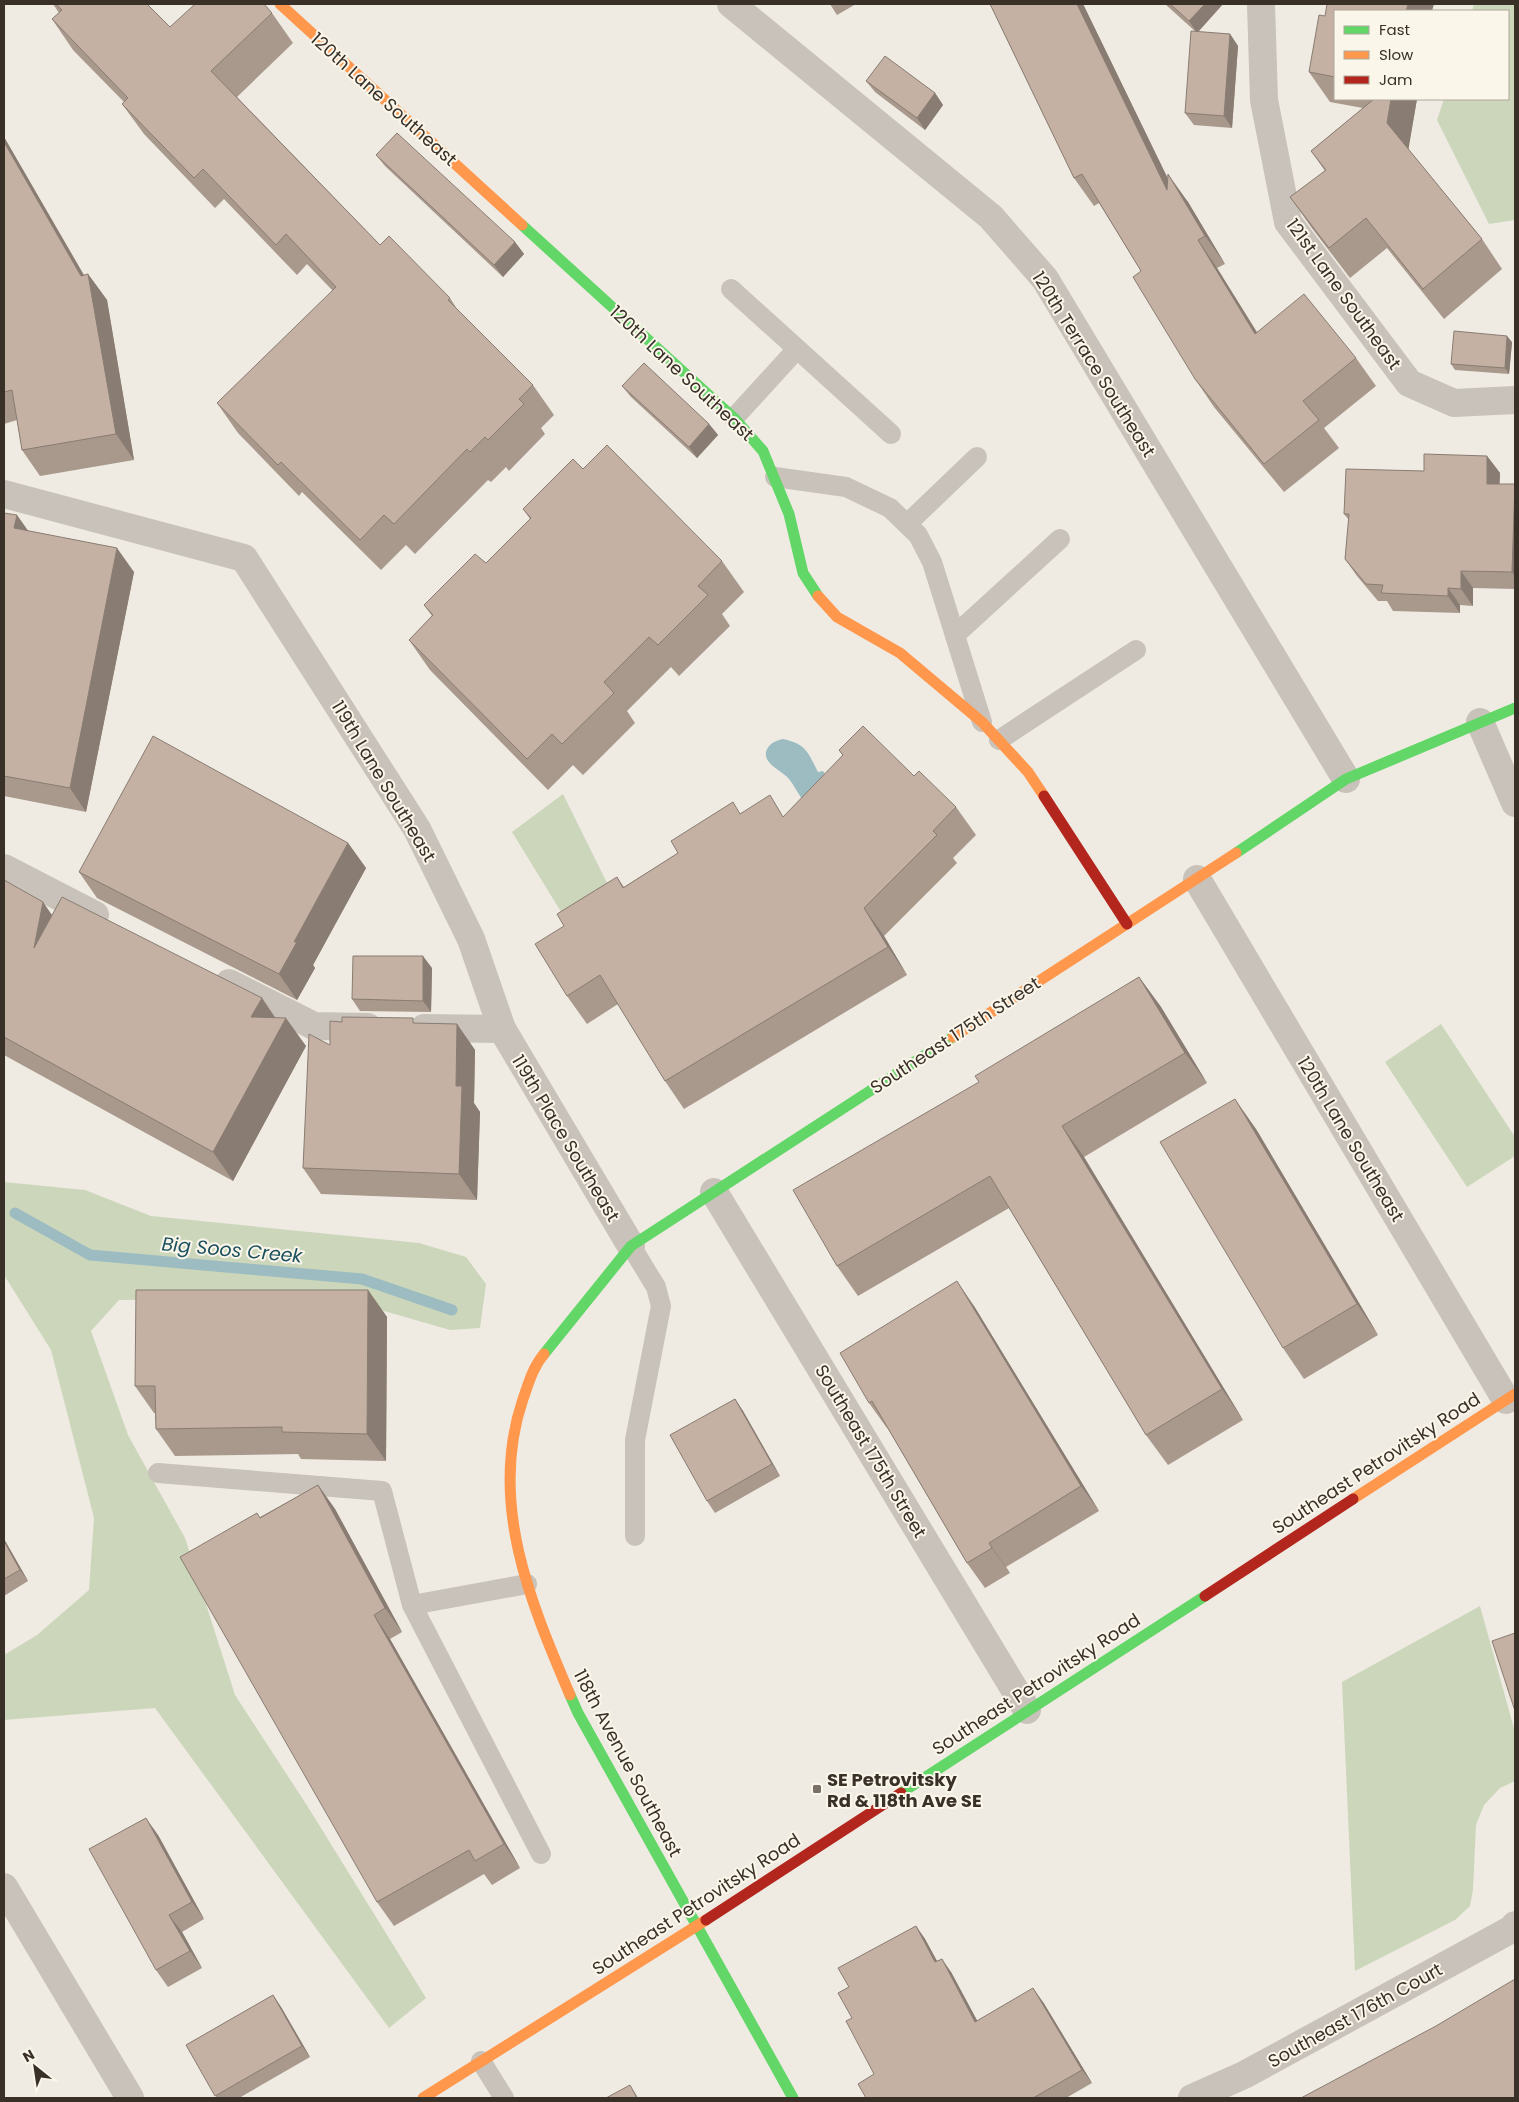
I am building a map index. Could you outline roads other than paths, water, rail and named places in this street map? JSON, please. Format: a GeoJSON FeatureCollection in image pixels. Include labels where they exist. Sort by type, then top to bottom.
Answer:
{"type":"FeatureCollection","features":[{"type":"Feature","properties":{"kind":"street","name":"120th Lane Southeast"},"geometry":{"type":"LineString","coordinates":[[280,4],[734,418],[763,451],[789,514],[803,572],[817,595],[837,617],[900,654],[982,722],[1028,772],[1127,924]]}},
{"type":"Feature","properties":{"kind":"street","name":"120th Terrace Southeast"},"geometry":{"type":"LineString","coordinates":[[731,4],[991,217],[1045,279],[1346,779]]}},
{"type":"Feature","properties":{"kind":"street","name":"121st Lane Southeast"},"geometry":{"type":"LineString","coordinates":[[1261,4],[1264,100],[1288,222],[1409,383],[1454,403],[1515,400]]}},
{"type":"Feature","properties":{"kind":"street","name":"119th Lane Southeast"},"geometry":{"type":"LineString","coordinates":[[4,494],[244,558],[417,829],[471,939],[502,1029]]}},
{"type":"Feature","properties":{"kind":"street"},"geometry":{"type":"LineString","coordinates":[[1346,779],[1515,708]]}},
{"type":"Feature","properties":{"kind":"street"},"geometry":{"type":"LineString","coordinates":[[1480,722],[1515,803]]}},
{"type":"Feature","properties":{"kind":"street","name":"Southeast 175th Street"},"geometry":{"type":"LineString","coordinates":[[631,1246],[1197,879],[1346,779]]}},
{"type":"Feature","properties":{"kind":"street"},"geometry":{"type":"LineString","coordinates":[[4,868],[119,927]]}},
{"type":"Feature","properties":{"kind":"street","name":"120th Lane Southeast"},"geometry":{"type":"LineString","coordinates":[[1197,879],[1511,1397]]}},
{"type":"Feature","properties":{"kind":"street"},"geometry":{"type":"LineString","coordinates":[[208,972],[314,1026],[502,1029]]}},
{"type":"Feature","properties":{"kind":"street","name":"119th Place Southeast"},"geometry":{"type":"LineString","coordinates":[[502,1029],[631,1246]]}},
{"type":"Feature","properties":{"kind":"street","name":"Southeast 175th Street"},"geometry":{"type":"LineString","coordinates":[[714,1192],[1027,1710]]}},
{"type":"Feature","properties":{"kind":"street","name":"118th Avenue Southeast"},"geometry":{"type":"LineString","coordinates":[[631,1246],[535,1365],[516,1420],[509,1469],[515,1540],[537,1617],[578,1713],[793,2098]]}},
{"type":"Feature","properties":{"kind":"street","name":"Southeast Petrovitsky Road"},"geometry":{"type":"LineString","coordinates":[[423,2098],[697,1926],[1511,1397]]}},
{"type":"Feature","properties":{"kind":"street"},"geometry":{"type":"LineString","coordinates":[[4,1887],[130,2098]]}},
{"type":"Feature","properties":{"kind":"street","name":"Southeast 176th Court"},"geometry":{"type":"LineString","coordinates":[[1192,2098],[1244,2075],[1512,1929],[1515,1925]]}},
{"type":"Feature","properties":{"kind":"lane"},"geometry":{"type":"LineString","coordinates":[[731,289],[891,434]]}},
{"type":"Feature","properties":{"kind":"lane"},"geometry":{"type":"LineString","coordinates":[[734,418],[797,349]]}},
{"type":"Feature","properties":{"kind":"lane"},"geometry":{"type":"LineString","coordinates":[[907,524],[977,456]]}},
{"type":"Feature","properties":{"kind":"lane"},"geometry":{"type":"LineString","coordinates":[[775,477],[846,487],[890,508],[918,535],[932,562],[982,722]]}},
{"type":"Feature","properties":{"kind":"lane"},"geometry":{"type":"LineString","coordinates":[[955,635],[1060,539]]}},
{"type":"Feature","properties":{"kind":"lane"},"geometry":{"type":"LineString","coordinates":[[998,740],[1136,650]]}},
{"type":"Feature","properties":{"kind":"lane"},"geometry":{"type":"LineString","coordinates":[[631,1246],[656,1287],[660,1306],[635,1440],[635,1536]]}},
{"type":"Feature","properties":{"kind":"lane"},"geometry":{"type":"LineString","coordinates":[[158,1473],[382,1491],[412,1605],[541,1854]]}},
{"type":"Feature","properties":{"kind":"lane"},"geometry":{"type":"LineString","coordinates":[[412,1605],[528,1584]]}},
{"type":"Feature","properties":{"kind":"lane"},"geometry":{"type":"LineString","coordinates":[[481,2062],[504,2098]]}},
{"type":"Feature","properties":{"kind":"water"},"geometry":{"type":"Polygon","coordinates":[[[783,739],[802,746],[809,754],[818,772],[823,771],[830,781],[802,799],[789,779],[772,765],[766,757],[769,746],[775,741],[783,739]]]}},
{"type":"Feature","properties":{"kind":"waterway","name":"Big Soos Creek"},"geometry":{"type":"LineString","coordinates":[[15,1213],[90,1255],[362,1279],[452,1310]]}},
{"type":"Feature","properties":{"kind":"place","name":"SE Petrovitsky Rd & 118th Ave SE"},"geometry":{"type":"Point","coordinates":[817,1789]}}]}
